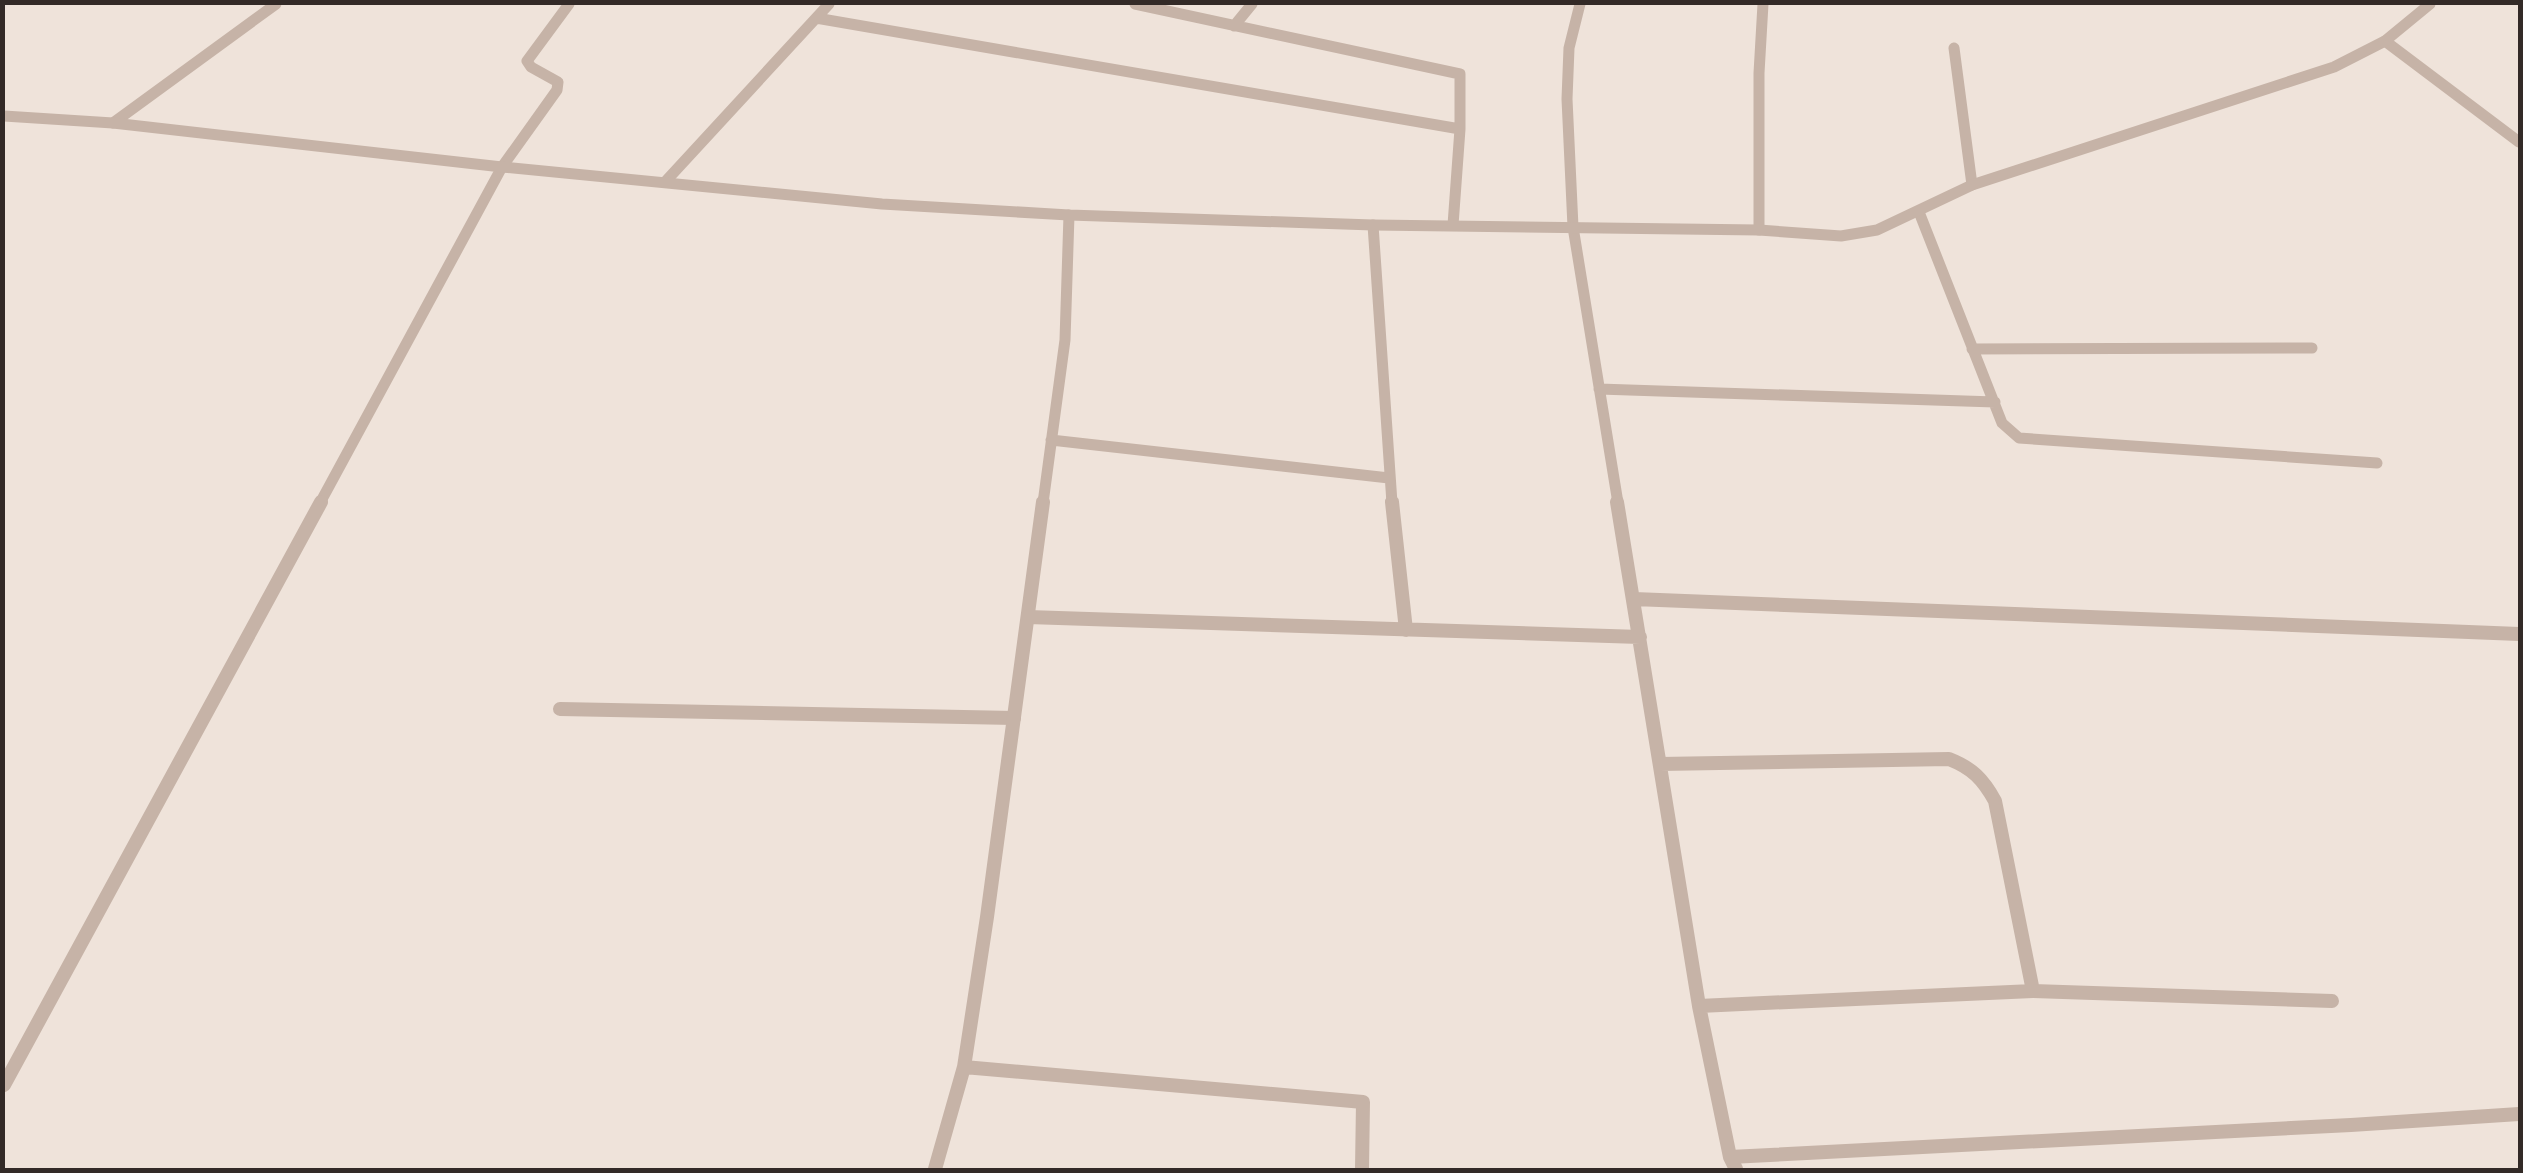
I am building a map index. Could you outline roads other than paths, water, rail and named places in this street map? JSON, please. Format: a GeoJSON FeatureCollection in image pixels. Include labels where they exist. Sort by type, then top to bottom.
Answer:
{"type":"FeatureCollection","features":[{"type":"Feature","properties":{"kind":"street"},"geometry":{"type":"LineString","coordinates":[[113,123],[276,4]]}},
{"type":"Feature","properties":{"kind":"street"},"geometry":{"type":"LineString","coordinates":[[4,1085],[502,167],[559,86],[558,82],[527,64],[527,60],[570,4]]}},
{"type":"Feature","properties":{"kind":"street"},"geometry":{"type":"LineString","coordinates":[[665,182],[829,4]]}},
{"type":"Feature","properties":{"kind":"street"},"geometry":{"type":"LineString","coordinates":[[1135,4],[1460,74],[1460,129],[1453,225]]}},
{"type":"Feature","properties":{"kind":"street"},"geometry":{"type":"LineString","coordinates":[[1234,26],[1252,4]]}},
{"type":"Feature","properties":{"kind":"street"},"geometry":{"type":"LineString","coordinates":[[1580,4],[1569,48],[1567,99],[1573,227],[1700,1006],[1733,1163],[2519,1114]]}},
{"type":"Feature","properties":{"kind":"street"},"geometry":{"type":"LineString","coordinates":[[1758,230],[1759,73],[1763,4]]}},
{"type":"Feature","properties":{"kind":"street"},"geometry":{"type":"LineString","coordinates":[[4,116],[113,123],[502,167],[882,204],[1069,215],[1373,225],[1758,230],[1841,236],[1877,230],[1919,212],[1972,185],[2317,73],[2385,41],[2430,4]]}},
{"type":"Feature","properties":{"kind":"street"},"geometry":{"type":"LineString","coordinates":[[816,18],[1460,129]]}},
{"type":"Feature","properties":{"kind":"street"},"geometry":{"type":"LineString","coordinates":[[2385,41],[2519,142]]}},
{"type":"Feature","properties":{"kind":"street"},"geometry":{"type":"LineString","coordinates":[[1954,48],[1972,185]]}},
{"type":"Feature","properties":{"kind":"street"},"geometry":{"type":"LineString","coordinates":[[1919,212],[1972,349],[2006,427],[2019,438],[2377,463]]}},
{"type":"Feature","properties":{"kind":"street"},"geometry":{"type":"LineString","coordinates":[[935,1169],[964,1067],[1014,718],[1065,340],[1069,215]]}},
{"type":"Feature","properties":{"kind":"street"},"geometry":{"type":"LineString","coordinates":[[1373,225],[1389,478],[1406,630]]}},
{"type":"Feature","properties":{"kind":"street"},"geometry":{"type":"LineString","coordinates":[[1972,349],[2312,348]]}},
{"type":"Feature","properties":{"kind":"street"},"geometry":{"type":"LineString","coordinates":[[1599,388],[1995,402]]}},
{"type":"Feature","properties":{"kind":"street"},"geometry":{"type":"LineString","coordinates":[[1051,440],[1389,478]]}},
{"type":"Feature","properties":{"kind":"street"},"geometry":{"type":"LineString","coordinates":[[1634,599],[2519,634]]}},
{"type":"Feature","properties":{"kind":"street"},"geometry":{"type":"LineString","coordinates":[[1028,617],[1640,637]]}},
{"type":"Feature","properties":{"kind":"street"},"geometry":{"type":"LineString","coordinates":[[560,709],[1014,718]]}},
{"type":"Feature","properties":{"kind":"street"},"geometry":{"type":"LineString","coordinates":[[1660,764],[1949,759],[1972,768],[1985,782],[1995,801],[2033,990]]}},
{"type":"Feature","properties":{"kind":"street"},"geometry":{"type":"LineString","coordinates":[[1700,1006],[2033,990],[2332,1001]]}},
{"type":"Feature","properties":{"kind":"street"},"geometry":{"type":"LineString","coordinates":[[964,1067],[1363,1102],[1362,1169]]}}]}
